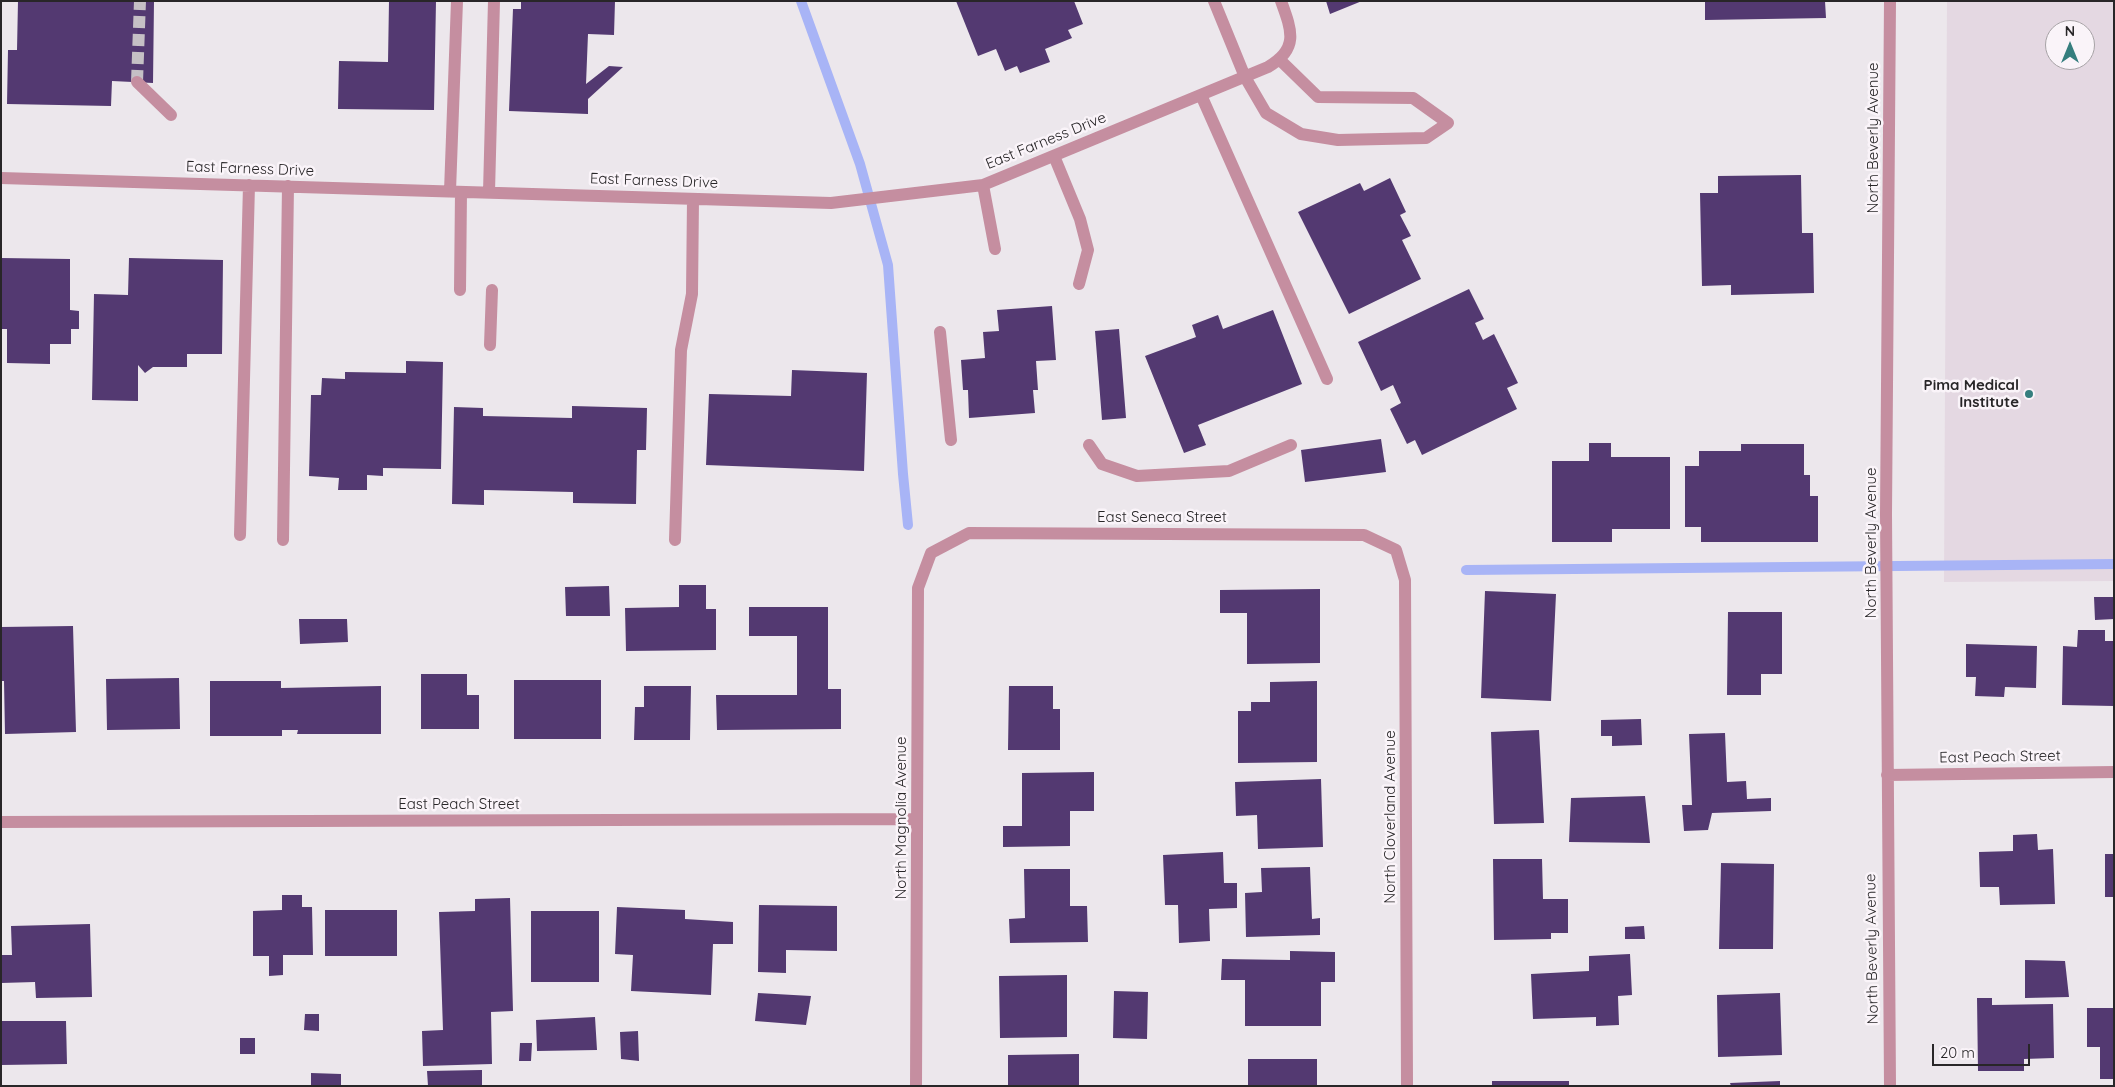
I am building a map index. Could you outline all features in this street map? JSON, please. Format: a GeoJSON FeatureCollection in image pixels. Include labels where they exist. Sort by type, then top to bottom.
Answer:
{"type":"FeatureCollection","features":[{"type":"Feature","properties":{"kind":"street"},"geometry":{"type":"LineString","coordinates":[[457,1],[456,192],[460,290]]}},
{"type":"Feature","properties":{"kind":"street"},"geometry":{"type":"LineString","coordinates":[[489,192],[494,1]]}},
{"type":"Feature","properties":{"kind":"street"},"geometry":{"type":"LineString","coordinates":[[1214,1],[1245,77],[1266,113],[1301,134],[1338,140],[1426,138],[1448,123],[1413,98],[1318,97],[1280,60],[1290,45],[1288,21],[1281,1]]}},
{"type":"Feature","properties":{"kind":"street","name":"North Beverly Avenue"},"geometry":{"type":"LineString","coordinates":[[1890,1],[1886,514],[1890,1086]]}},
{"type":"Feature","properties":{"kind":"street","name":"East Farness Drive"},"geometry":{"type":"LineString","coordinates":[[1,178],[831,202],[983,185],[1268,68],[1280,60]]}},
{"type":"Feature","properties":{"kind":"street"},"geometry":{"type":"LineString","coordinates":[[137,82],[171,115]]}},
{"type":"Feature","properties":{"kind":"street"},"geometry":{"type":"LineString","coordinates":[[1201,95],[1327,379]]}},
{"type":"Feature","properties":{"kind":"street"},"geometry":{"type":"LineString","coordinates":[[1054,156],[1080,219],[1088,250],[1079,284]]}},
{"type":"Feature","properties":{"kind":"street"},"geometry":{"type":"LineString","coordinates":[[240,535],[249,185]]}},
{"type":"Feature","properties":{"kind":"street"},"geometry":{"type":"LineString","coordinates":[[983,185],[996,249]]}},
{"type":"Feature","properties":{"kind":"street"},"geometry":{"type":"LineString","coordinates":[[283,540],[288,186]]}},
{"type":"Feature","properties":{"kind":"street"},"geometry":{"type":"LineString","coordinates":[[675,540],[681,350],[692,294],[693,199]]}},
{"type":"Feature","properties":{"kind":"street"},"geometry":{"type":"LineString","coordinates":[[490,345],[492,290]]}},
{"type":"Feature","properties":{"kind":"street"},"geometry":{"type":"LineString","coordinates":[[940,332],[951,440]]}},
{"type":"Feature","properties":{"kind":"street"},"geometry":{"type":"LineString","coordinates":[[1089,445],[1102,464],[1137,476],[1229,471],[1291,445]]}},
{"type":"Feature","properties":{"kind":"street","name":"East Seneca Street"},"geometry":{"type":"LineString","coordinates":[[930,553],[968,533],[1364,535],[1396,550]]}},
{"type":"Feature","properties":{"kind":"street","name":"North Cloverland Avenue"},"geometry":{"type":"LineString","coordinates":[[1396,550],[1405,580],[1407,1086]]}},
{"type":"Feature","properties":{"kind":"street","name":"North Magnolia Avenue"},"geometry":{"type":"LineString","coordinates":[[916,1086],[918,588],[930,553]]}},
{"type":"Feature","properties":{"kind":"street","name":"East Peach Street"},"geometry":{"type":"LineString","coordinates":[[1887,775],[2114,772]]}},
{"type":"Feature","properties":{"kind":"street","name":"East Peach Street"},"geometry":{"type":"LineString","coordinates":[[1,822],[917,819]]}},
{"type":"Feature","properties":{"kind":"shaded area","name":"Pima Medical Institute"},"geometry":{"type":"Polygon","coordinates":[[[1947,1],[2114,1],[2114,581],[1944,582],[1947,1]]]}},
{"type":"Feature","properties":{"kind":"building"},"geometry":{"type":"Polygon","coordinates":[[[18,1],[154,1],[153,83],[112,81],[111,106],[7,104],[8,50],[17,50],[18,1]]]}},
{"type":"Feature","properties":{"kind":"building"},"geometry":{"type":"Polygon","coordinates":[[[389,1],[436,1],[434,110],[338,109],[339,61],[388,62],[389,1]]]}},
{"type":"Feature","properties":{"kind":"building"},"geometry":{"type":"Polygon","coordinates":[[[521,1],[615,1],[614,35],[588,34],[586,84],[609,66],[623,67],[588,99],[588,114],[509,111],[513,9],[521,9],[521,1]]]}},
{"type":"Feature","properties":{"kind":"building"},"geometry":{"type":"Polygon","coordinates":[[[956,1],[1074,1],[1083,24],[1068,30],[1072,38],[1045,49],[1050,62],[1020,73],[1017,66],[1005,71],[996,49],[978,56],[956,1]]]}},
{"type":"Feature","properties":{"kind":"building"},"geometry":{"type":"Polygon","coordinates":[[[1326,1],[1362,1],[1330,14],[1326,1]]]}},
{"type":"Feature","properties":{"kind":"building"},"geometry":{"type":"Polygon","coordinates":[[[1705,1],[1825,1],[1826,18],[1705,20],[1705,1]]]}},
{"type":"Feature","properties":{"kind":"building"},"geometry":{"type":"Polygon","coordinates":[[[1801,175],[1802,233],[1813,233],[1814,293],[1731,295],[1731,285],[1702,286],[1700,193],[1718,193],[1718,176],[1801,175]]]}},
{"type":"Feature","properties":{"kind":"building"},"geometry":{"type":"Polygon","coordinates":[[[1390,178],[1406,212],[1400,215],[1411,236],[1402,240],[1421,279],[1349,314],[1298,212],[1360,183],[1364,191],[1390,178]]]}},
{"type":"Feature","properties":{"kind":"building"},"geometry":{"type":"Polygon","coordinates":[[[1,258],[70,259],[70,310],[79,311],[79,329],[71,329],[71,344],[50,344],[50,364],[7,363],[7,329],[1,329],[1,258]]]}},
{"type":"Feature","properties":{"kind":"building"},"geometry":{"type":"Polygon","coordinates":[[[129,258],[223,260],[222,354],[187,354],[187,367],[153,367],[145,373],[138,365],[138,401],[92,400],[94,294],[128,295],[129,258]]]}},
{"type":"Feature","properties":{"kind":"building"},"geometry":{"type":"Polygon","coordinates":[[[1469,289],[1484,319],[1475,323],[1483,340],[1494,334],[1518,383],[1507,388],[1517,409],[1422,455],[1415,440],[1407,444],[1390,409],[1401,403],[1393,385],[1381,391],[1358,342],[1469,289]]]}},
{"type":"Feature","properties":{"kind":"building"},"geometry":{"type":"Polygon","coordinates":[[[1052,306],[1056,360],[1036,361],[1038,390],[1033,390],[1035,413],[969,418],[968,390],[963,390],[961,360],[985,358],[983,332],[999,331],[997,310],[1052,306]]]}},
{"type":"Feature","properties":{"kind":"building"},"geometry":{"type":"Polygon","coordinates":[[[1273,310],[1302,384],[1198,425],[1206,445],[1184,453],[1145,356],[1196,337],[1192,325],[1218,315],[1223,329],[1273,310]]]}},
{"type":"Feature","properties":{"kind":"building"},"geometry":{"type":"Polygon","coordinates":[[[1119,329],[1126,418],[1102,420],[1095,331],[1119,329]]]}},
{"type":"Feature","properties":{"kind":"building"},"geometry":{"type":"Polygon","coordinates":[[[406,361],[443,362],[441,469],[383,468],[383,476],[367,475],[367,490],[338,490],[339,478],[309,476],[311,395],[321,395],[322,378],[345,379],[345,372],[406,373],[406,361]]]}},
{"type":"Feature","properties":{"kind":"building"},"geometry":{"type":"Polygon","coordinates":[[[792,370],[867,373],[864,471],[706,465],[709,394],[791,396],[792,370]]]}},
{"type":"Feature","properties":{"kind":"building"},"geometry":{"type":"Polygon","coordinates":[[[572,406],[647,408],[646,450],[637,450],[636,504],[573,503],[573,492],[484,490],[484,505],[452,504],[454,407],[483,408],[483,416],[572,418],[572,406]]]}},
{"type":"Feature","properties":{"kind":"building"},"geometry":{"type":"Polygon","coordinates":[[[1381,439],[1386,472],[1305,482],[1301,450],[1381,439]]]}},
{"type":"Feature","properties":{"kind":"building"},"geometry":{"type":"Polygon","coordinates":[[[1589,443],[1611,443],[1611,457],[1670,457],[1670,529],[1612,529],[1612,542],[1552,542],[1552,461],[1589,461],[1589,443]]]}},
{"type":"Feature","properties":{"kind":"building"},"geometry":{"type":"Polygon","coordinates":[[[1741,444],[1804,444],[1804,475],[1810,475],[1810,496],[1818,496],[1818,542],[1701,542],[1701,527],[1685,527],[1685,466],[1699,466],[1699,451],[1741,451],[1741,444]]]}},
{"type":"Feature","properties":{"kind":"building"},"geometry":{"type":"Polygon","coordinates":[[[679,585],[706,585],[706,609],[716,609],[716,650],[626,651],[625,608],[679,607],[679,585]]]}},
{"type":"Feature","properties":{"kind":"building"},"geometry":{"type":"Polygon","coordinates":[[[609,586],[610,616],[566,616],[565,587],[609,586]]]}},
{"type":"Feature","properties":{"kind":"building"},"geometry":{"type":"Polygon","coordinates":[[[1320,589],[1320,663],[1247,664],[1247,613],[1220,613],[1220,590],[1320,589]]]}},
{"type":"Feature","properties":{"kind":"building"},"geometry":{"type":"Polygon","coordinates":[[[1485,591],[1556,594],[1551,701],[1481,698],[1485,591]]]}},
{"type":"Feature","properties":{"kind":"building"},"geometry":{"type":"Polygon","coordinates":[[[2094,597],[2114,597],[2114,619],[2095,620],[2094,597]]]}},
{"type":"Feature","properties":{"kind":"building"},"geometry":{"type":"Polygon","coordinates":[[[749,607],[828,607],[828,689],[841,689],[841,729],[717,730],[716,695],[797,695],[797,636],[749,636],[749,607]]]}},
{"type":"Feature","properties":{"kind":"building"},"geometry":{"type":"Polygon","coordinates":[[[1728,612],[1782,612],[1782,674],[1761,674],[1761,695],[1727,695],[1728,612]]]}},
{"type":"Feature","properties":{"kind":"building"},"geometry":{"type":"Polygon","coordinates":[[[299,619],[347,619],[348,642],[300,644],[299,619]]]}},
{"type":"Feature","properties":{"kind":"building"},"geometry":{"type":"Polygon","coordinates":[[[73,626],[76,732],[5,734],[4,681],[1,681],[1,627],[73,626]]]}},
{"type":"Feature","properties":{"kind":"building"},"geometry":{"type":"Polygon","coordinates":[[[2078,630],[2105,630],[2105,641],[2114,641],[2114,706],[2062,705],[2063,646],[2077,647],[2078,630]]]}},
{"type":"Feature","properties":{"kind":"building"},"geometry":{"type":"Polygon","coordinates":[[[1966,644],[2037,646],[2036,688],[2005,687],[2004,697],[1975,696],[1976,677],[1966,677],[1966,644]]]}},
{"type":"Feature","properties":{"kind":"building"},"geometry":{"type":"Polygon","coordinates":[[[421,674],[467,674],[467,695],[479,695],[479,729],[421,729],[421,674]]]}},
{"type":"Feature","properties":{"kind":"building"},"geometry":{"type":"Polygon","coordinates":[[[179,678],[180,729],[107,730],[106,679],[179,678]]]}},
{"type":"Feature","properties":{"kind":"building"},"geometry":{"type":"Polygon","coordinates":[[[514,680],[601,680],[601,739],[514,739],[514,680]]]}},
{"type":"Feature","properties":{"kind":"building"},"geometry":{"type":"Polygon","coordinates":[[[210,681],[281,681],[281,688],[381,686],[381,734],[297,734],[298,730],[282,730],[282,736],[210,736],[210,681]]]}},
{"type":"Feature","properties":{"kind":"building"},"geometry":{"type":"Polygon","coordinates":[[[1317,681],[1317,762],[1238,763],[1238,711],[1251,711],[1251,702],[1270,702],[1270,682],[1317,681]]]}},
{"type":"Feature","properties":{"kind":"building"},"geometry":{"type":"Polygon","coordinates":[[[644,686],[691,686],[690,740],[634,740],[635,707],[644,707],[644,686]]]}},
{"type":"Feature","properties":{"kind":"building"},"geometry":{"type":"Polygon","coordinates":[[[1009,686],[1053,686],[1053,709],[1060,709],[1060,750],[1008,750],[1009,686]]]}},
{"type":"Feature","properties":{"kind":"building"},"geometry":{"type":"Polygon","coordinates":[[[1641,719],[1642,745],[1612,746],[1612,736],[1601,736],[1601,720],[1641,719]]]}},
{"type":"Feature","properties":{"kind":"building"},"geometry":{"type":"Polygon","coordinates":[[[1539,730],[1544,823],[1494,824],[1491,732],[1539,730]]]}},
{"type":"Feature","properties":{"kind":"building"},"geometry":{"type":"Polygon","coordinates":[[[1725,733],[1727,782],[1746,781],[1747,799],[1771,798],[1771,811],[1712,813],[1708,830],[1684,831],[1682,805],[1692,805],[1689,734],[1725,733]]]}},
{"type":"Feature","properties":{"kind":"building"},"geometry":{"type":"Polygon","coordinates":[[[1094,772],[1094,811],[1070,811],[1070,846],[1003,847],[1003,826],[1022,826],[1022,773],[1094,772]]]}},
{"type":"Feature","properties":{"kind":"building"},"geometry":{"type":"Polygon","coordinates":[[[1321,779],[1323,847],[1258,849],[1257,815],[1236,816],[1235,782],[1321,779]]]}},
{"type":"Feature","properties":{"kind":"building"},"geometry":{"type":"Polygon","coordinates":[[[1645,796],[1650,843],[1569,842],[1571,798],[1645,796]]]}},
{"type":"Feature","properties":{"kind":"building"},"geometry":{"type":"Polygon","coordinates":[[[2037,834],[2038,850],[2053,849],[2055,904],[2000,905],[1999,887],[1980,887],[1979,852],[2013,851],[2013,835],[2037,834]]]}},
{"type":"Feature","properties":{"kind":"building"},"geometry":{"type":"Polygon","coordinates":[[[1223,852],[1224,883],[1237,883],[1237,908],[1209,909],[1210,941],[1179,943],[1178,905],[1165,905],[1163,855],[1223,852]]]}},
{"type":"Feature","properties":{"kind":"building"},"geometry":{"type":"Polygon","coordinates":[[[2105,854],[2114,854],[2114,897],[2105,897],[2105,854]]]}},
{"type":"Feature","properties":{"kind":"building"},"geometry":{"type":"Polygon","coordinates":[[[1493,859],[1542,859],[1543,899],[1568,899],[1568,933],[1551,933],[1551,939],[1494,940],[1493,859]]]}},
{"type":"Feature","properties":{"kind":"building"},"geometry":{"type":"Polygon","coordinates":[[[1721,863],[1774,864],[1773,949],[1719,949],[1721,863]]]}},
{"type":"Feature","properties":{"kind":"building"},"geometry":{"type":"Polygon","coordinates":[[[1310,867],[1312,919],[1320,918],[1320,935],[1246,937],[1245,893],[1262,892],[1261,868],[1310,867]]]}},
{"type":"Feature","properties":{"kind":"building"},"geometry":{"type":"Polygon","coordinates":[[[1024,869],[1070,869],[1070,906],[1087,906],[1088,942],[1010,943],[1009,919],[1025,918],[1024,869]]]}},
{"type":"Feature","properties":{"kind":"building"},"geometry":{"type":"Polygon","coordinates":[[[282,895],[302,895],[302,907],[312,907],[313,955],[283,955],[283,975],[269,976],[269,956],[253,956],[253,911],[282,910],[282,895]]]}},
{"type":"Feature","properties":{"kind":"building"},"geometry":{"type":"Polygon","coordinates":[[[510,898],[513,1011],[491,1012],[492,1064],[423,1066],[422,1031],[443,1030],[439,912],[475,911],[475,899],[510,898]]]}},
{"type":"Feature","properties":{"kind":"building"},"geometry":{"type":"Polygon","coordinates":[[[759,905],[837,906],[837,951],[786,950],[786,973],[758,972],[759,905]]]}},
{"type":"Feature","properties":{"kind":"building"},"geometry":{"type":"Polygon","coordinates":[[[617,907],[685,910],[685,919],[733,922],[733,944],[713,944],[711,995],[631,991],[633,955],[615,954],[617,907]]]}},
{"type":"Feature","properties":{"kind":"building"},"geometry":{"type":"Polygon","coordinates":[[[325,910],[397,910],[397,956],[325,956],[325,910]]]}},
{"type":"Feature","properties":{"kind":"building"},"geometry":{"type":"Polygon","coordinates":[[[531,911],[599,911],[599,982],[531,982],[531,911]]]}},
{"type":"Feature","properties":{"kind":"building"},"geometry":{"type":"Polygon","coordinates":[[[90,924],[92,997],[36,998],[35,982],[1,983],[1,955],[12,955],[11,926],[90,924]]]}},
{"type":"Feature","properties":{"kind":"building"},"geometry":{"type":"Polygon","coordinates":[[[1644,926],[1645,939],[1625,939],[1625,927],[1644,926]]]}},
{"type":"Feature","properties":{"kind":"building"},"geometry":{"type":"Polygon","coordinates":[[[1290,951],[1335,952],[1335,982],[1321,982],[1321,1026],[1245,1026],[1245,980],[1221,980],[1222,959],[1290,960],[1290,951]]]}},
{"type":"Feature","properties":{"kind":"building"},"geometry":{"type":"Polygon","coordinates":[[[1630,954],[1632,995],[1618,996],[1619,1025],[1596,1026],[1596,1017],[1533,1019],[1531,974],[1589,971],[1589,956],[1630,954]]]}},
{"type":"Feature","properties":{"kind":"building"},"geometry":{"type":"Polygon","coordinates":[[[2025,960],[2065,961],[2069,997],[2025,998],[2025,960]]]}},
{"type":"Feature","properties":{"kind":"building"},"geometry":{"type":"Polygon","coordinates":[[[1067,975],[1067,1037],[1000,1038],[999,976],[1067,975]]]}},
{"type":"Feature","properties":{"kind":"building"},"geometry":{"type":"Polygon","coordinates":[[[1114,991],[1148,992],[1147,1039],[1113,1038],[1114,991]]]}},
{"type":"Feature","properties":{"kind":"building"},"geometry":{"type":"Polygon","coordinates":[[[758,993],[811,996],[806,1025],[755,1021],[758,993]]]}},
{"type":"Feature","properties":{"kind":"building"},"geometry":{"type":"Polygon","coordinates":[[[1780,993],[1782,1055],[1718,1057],[1717,995],[1780,993]]]}},
{"type":"Feature","properties":{"kind":"building"},"geometry":{"type":"Polygon","coordinates":[[[1977,998],[1992,998],[1992,1005],[2053,1004],[2054,1058],[2024,1059],[2024,1071],[1978,1071],[1977,998]]]}},
{"type":"Feature","properties":{"kind":"building"},"geometry":{"type":"Polygon","coordinates":[[[2087,1008],[2114,1008],[2114,1079],[2100,1079],[2100,1047],[2087,1047],[2087,1008]]]}},
{"type":"Feature","properties":{"kind":"building"},"geometry":{"type":"Polygon","coordinates":[[[305,1014],[319,1014],[319,1031],[304,1030],[305,1014]]]}},
{"type":"Feature","properties":{"kind":"building"},"geometry":{"type":"Polygon","coordinates":[[[595,1017],[597,1050],[537,1051],[536,1020],[595,1017]]]}},
{"type":"Feature","properties":{"kind":"building"},"geometry":{"type":"Polygon","coordinates":[[[1,1021],[66,1021],[67,1064],[1,1065],[1,1021]]]}},
{"type":"Feature","properties":{"kind":"building"},"geometry":{"type":"Polygon","coordinates":[[[638,1031],[639,1061],[621,1059],[620,1032],[638,1031]]]}},
{"type":"Feature","properties":{"kind":"building"},"geometry":{"type":"Polygon","coordinates":[[[240,1038],[255,1038],[255,1054],[240,1054],[240,1038]]]}},
{"type":"Feature","properties":{"kind":"building"},"geometry":{"type":"Polygon","coordinates":[[[520,1043],[532,1043],[531,1061],[519,1061],[520,1043]]]}},
{"type":"Feature","properties":{"kind":"building"},"geometry":{"type":"Polygon","coordinates":[[[1079,1054],[1079,1086],[1008,1086],[1008,1055],[1079,1054]]]}},
{"type":"Feature","properties":{"kind":"building"},"geometry":{"type":"Polygon","coordinates":[[[1248,1059],[1317,1059],[1317,1086],[1248,1086],[1248,1059]]]}},
{"type":"Feature","properties":{"kind":"building"},"geometry":{"type":"Polygon","coordinates":[[[482,1070],[482,1086],[428,1086],[427,1071],[482,1070]]]}},
{"type":"Feature","properties":{"kind":"building"},"geometry":{"type":"Polygon","coordinates":[[[311,1073],[341,1074],[341,1086],[311,1086],[311,1073]]]}},
{"type":"Feature","properties":{"kind":"building"},"geometry":{"type":"Polygon","coordinates":[[[1492,1081],[1569,1081],[1569,1086],[1492,1086],[1492,1081]]]}},
{"type":"Feature","properties":{"kind":"building"},"geometry":{"type":"Polygon","coordinates":[[[1780,1081],[1780,1086],[1731,1086],[1730,1083],[1780,1081]]]}},
{"type":"Feature","properties":{"kind":"waterway"},"geometry":{"type":"LineString","coordinates":[[801,1],[860,164],[888,265],[908,525]]}},
{"type":"Feature","properties":{"kind":"waterway"},"geometry":{"type":"LineString","coordinates":[[1466,570],[2114,564]]}},
{"type":"Feature","properties":{"kind":"tunnel"},"geometry":{"type":"LineString","coordinates":[[137,82],[140,1]]}},
{"type":"Feature","properties":{"kind":"place","name":"Pima Medical Institute"},"geometry":{"type":"Point","coordinates":[2029,394]}}]}
